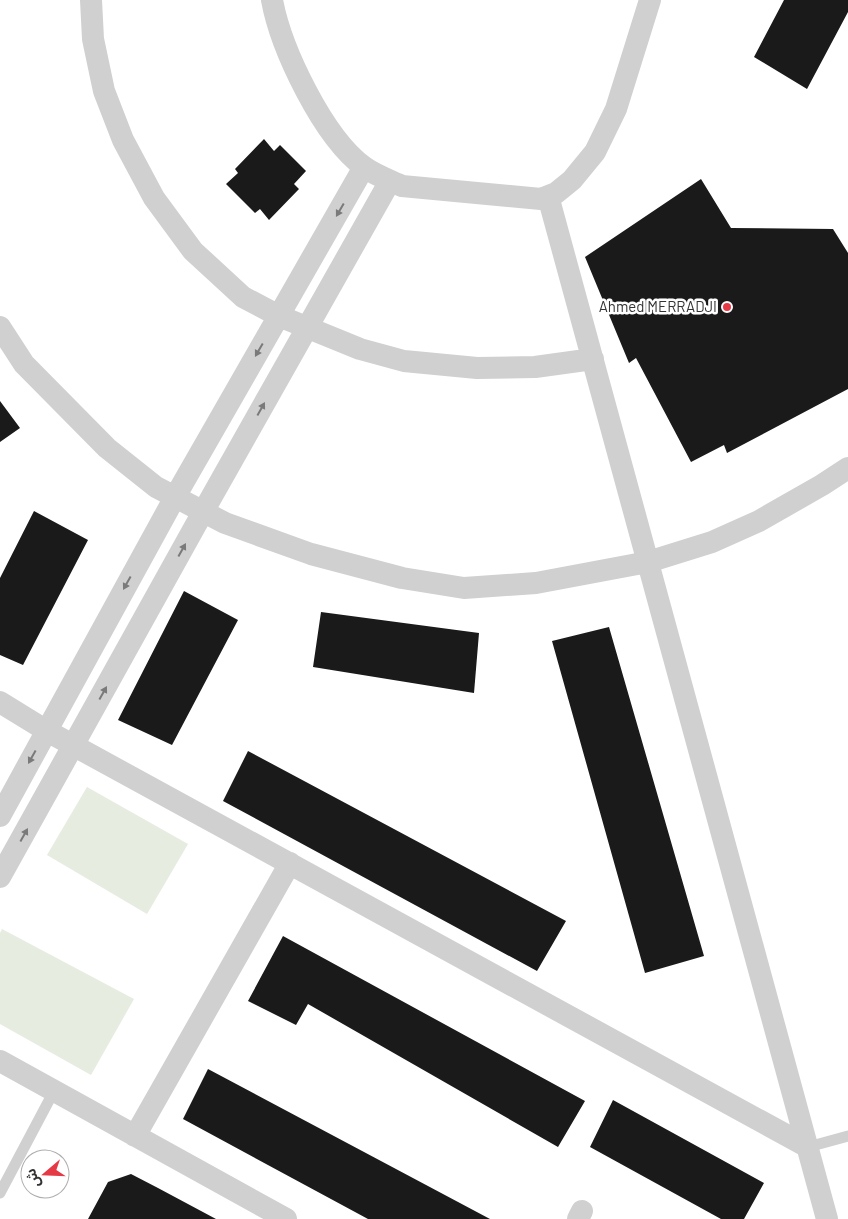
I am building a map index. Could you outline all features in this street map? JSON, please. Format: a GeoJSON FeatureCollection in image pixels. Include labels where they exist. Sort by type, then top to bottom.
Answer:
{"type":"FeatureCollection","features":[{"type":"Feature","properties":{"kind":"street"},"geometry":{"type":"LineString","coordinates":[[91,0],[93,39],[104,92],[123,140],[154,198],[193,251],[243,297],[279,316],[360,349],[413,362],[487,368],[535,367],[593,359]]}},
{"type":"Feature","properties":{"kind":"street"},"geometry":{"type":"LineString","coordinates":[[272,0],[275,18],[297,72],[329,131],[350,155],[364,167],[402,186],[541,199],[556,193],[572,180],[595,152],[616,109],[650,0]]}},
{"type":"Feature","properties":{"kind":"street"},"geometry":{"type":"LineString","coordinates":[[0,816],[175,497],[364,167]]}},
{"type":"Feature","properties":{"kind":"street"},"geometry":{"type":"LineString","coordinates":[[0,877],[390,181]]}},
{"type":"Feature","properties":{"kind":"street"},"geometry":{"type":"LineString","coordinates":[[548,196],[827,1219]]}},
{"type":"Feature","properties":{"kind":"street"},"geometry":{"type":"LineString","coordinates":[[0,328],[24,364],[107,448],[156,487],[225,523],[311,554],[402,578],[464,588],[536,583],[648,562],[712,542],[759,521],[848,468]]}},
{"type":"Feature","properties":{"kind":"street"},"geometry":{"type":"LineString","coordinates":[[0,702],[47,731],[808,1147]]}},
{"type":"Feature","properties":{"kind":"street"},"geometry":{"type":"LineString","coordinates":[[135,1136],[290,863]]}},
{"type":"Feature","properties":{"kind":"street"},"geometry":{"type":"LineString","coordinates":[[0,1061],[286,1219]]}},
{"type":"Feature","properties":{"kind":"lane"},"geometry":{"type":"LineString","coordinates":[[0,1194],[54,1091]]}},
{"type":"Feature","properties":{"kind":"lane"},"geometry":{"type":"LineString","coordinates":[[808,1147],[848,1136]]}},
{"type":"Feature","properties":{"kind":"shaded area"},"geometry":{"type":"Polygon","coordinates":[[[87,787],[188,844],[147,914],[47,855],[87,787]]]}},
{"type":"Feature","properties":{"kind":"shaded area"},"geometry":{"type":"Polygon","coordinates":[[[2,929],[134,999],[91,1075],[0,1024],[0,933],[2,929]]]}},
{"type":"Feature","properties":{"kind":"building"},"geometry":{"type":"Polygon","coordinates":[[[784,0],[848,0],[848,12],[807,89],[754,57],[784,0]]]}},
{"type":"Feature","properties":{"kind":"building"},"geometry":{"type":"Polygon","coordinates":[[[264,139],[274,151],[280,145],[306,171],[294,184],[299,189],[269,220],[260,209],[255,213],[226,184],[238,173],[235,169],[264,139]]]}},
{"type":"Feature","properties":{"kind":"building","name":"Ahmed MERRADJI"},"geometry":{"type":"Polygon","coordinates":[[[701,179],[731,228],[833,229],[848,253],[848,389],[727,453],[724,445],[691,462],[636,358],[629,363],[585,257],[701,179]]]}},
{"type":"Feature","properties":{"kind":"building"},"geometry":{"type":"Polygon","coordinates":[[[0,401],[20,428],[0,442],[0,401]]]}},
{"type":"Feature","properties":{"kind":"building"},"geometry":{"type":"Polygon","coordinates":[[[34,511],[88,540],[23,665],[0,655],[0,578],[34,511]]]}},
{"type":"Feature","properties":{"kind":"building"},"geometry":{"type":"Polygon","coordinates":[[[184,591],[238,620],[172,745],[118,720],[184,591]]]}},
{"type":"Feature","properties":{"kind":"building"},"geometry":{"type":"Polygon","coordinates":[[[321,612],[479,633],[474,693],[313,667],[321,612]]]}},
{"type":"Feature","properties":{"kind":"building"},"geometry":{"type":"Polygon","coordinates":[[[609,627],[704,956],[645,973],[552,641],[609,627]]]}},
{"type":"Feature","properties":{"kind":"building"},"geometry":{"type":"Polygon","coordinates":[[[248,751],[566,921],[537,971],[223,801],[248,751]]]}},
{"type":"Feature","properties":{"kind":"building"},"geometry":{"type":"Polygon","coordinates":[[[283,936],[585,1101],[558,1147],[308,1004],[296,1025],[248,1001],[283,936]]]}},
{"type":"Feature","properties":{"kind":"building"},"geometry":{"type":"Polygon","coordinates":[[[208,1069],[490,1219],[368,1219],[183,1119],[208,1069]]]}},
{"type":"Feature","properties":{"kind":"building"},"geometry":{"type":"Polygon","coordinates":[[[613,1100],[764,1183],[744,1219],[721,1219],[590,1147],[613,1100]]]}},
{"type":"Feature","properties":{"kind":"building"},"geometry":{"type":"Polygon","coordinates":[[[131,1174],[216,1219],[88,1219],[108,1182],[131,1174]]]}},
{"type":"Feature","properties":{"kind":"place","name":"Ahmed MERRADJI"},"geometry":{"type":"Point","coordinates":[727,307]}}]}
